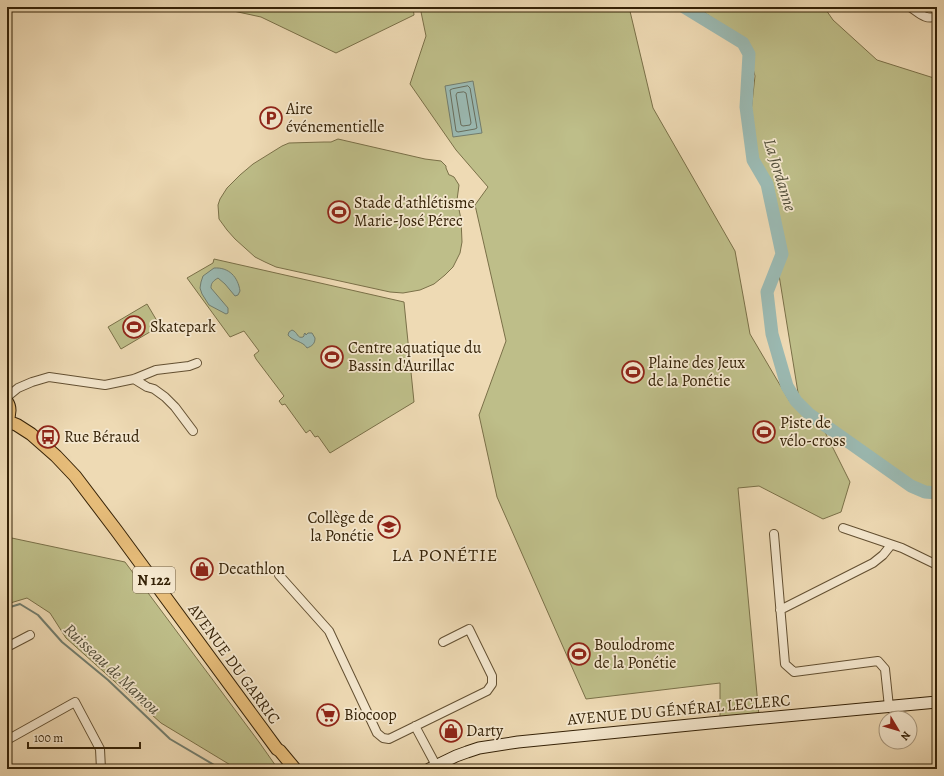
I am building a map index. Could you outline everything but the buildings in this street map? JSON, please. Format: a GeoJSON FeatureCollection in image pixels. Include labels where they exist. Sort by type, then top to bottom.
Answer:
{"type":"FeatureCollection","features":[{"type":"Feature","properties":{"kind":"main road"},"geometry":{"type":"LineString","coordinates":[[7,402],[10,410],[7,421]]}},
{"type":"Feature","properties":{"kind":"main road","name":"AVENUE DU GARRIC"},"geometry":{"type":"LineString","coordinates":[[7,421],[17,425],[31,434],[56,456],[75,476],[109,519],[276,749],[277,753],[288,769]]}},
{"type":"Feature","properties":{"kind":"main road","name":"AVENUE DU GARRIC"},"geometry":{"type":"LineString","coordinates":[[276,749],[280,751],[295,769]]}},
{"type":"Feature","properties":{"kind":"street"},"geometry":{"type":"LineString","coordinates":[[910,7],[921,15],[932,18],[937,16]]}},
{"type":"Feature","properties":{"kind":"street"},"geometry":{"type":"LineString","coordinates":[[7,397],[18,388],[49,377],[105,385],[134,379],[156,370],[189,366],[197,363]]}},
{"type":"Feature","properties":{"kind":"street"},"geometry":{"type":"LineString","coordinates":[[134,379],[147,387],[154,389],[165,397],[193,430]]}},
{"type":"Feature","properties":{"kind":"street"},"geometry":{"type":"LineString","coordinates":[[843,528],[902,548],[937,565]]}},
{"type":"Feature","properties":{"kind":"street"},"geometry":{"type":"LineString","coordinates":[[774,534],[785,664],[794,672],[878,661],[886,669],[889,707]]}},
{"type":"Feature","properties":{"kind":"street"},"geometry":{"type":"LineString","coordinates":[[780,610],[873,563],[883,555],[891,545]]}},
{"type":"Feature","properties":{"kind":"street"},"geometry":{"type":"LineString","coordinates":[[279,575],[328,631],[378,733],[383,738],[389,739],[487,691],[492,684],[492,676],[469,629],[443,642]]}},
{"type":"Feature","properties":{"kind":"street"},"geometry":{"type":"LineString","coordinates":[[7,647],[30,635]]}},
{"type":"Feature","properties":{"kind":"street"},"geometry":{"type":"LineString","coordinates":[[7,740],[75,702],[100,748],[101,769]]}},
{"type":"Feature","properties":{"kind":"street","name":"AVENUE DU GÉNÉRAL LECLERC"},"geometry":{"type":"LineString","coordinates":[[437,768],[456,756],[473,750],[511,743],[937,702]]}},
{"type":"Feature","properties":{"kind":"street","name":"AVENUE DU GÉNÉRAL LECLERC"},"geometry":{"type":"LineString","coordinates":[[437,768],[498,751],[937,708]]}},
{"type":"Feature","properties":{"kind":"street"},"geometry":{"type":"LineString","coordinates":[[415,726],[437,768]]}},
{"type":"Feature","properties":{"kind":"green space"},"geometry":{"type":"Polygon","coordinates":[[[215,7],[413,7],[414,15],[336,53],[261,17],[215,7]]]}},
{"type":"Feature","properties":{"kind":"green space","name":"Plaine des Jeux de la Ponétie"},"geometry":{"type":"Polygon","coordinates":[[[420,7],[629,7],[653,108],[735,251],[750,334],[790,402],[823,428],[850,482],[841,512],[823,519],[759,486],[738,488],[759,716],[720,720],[720,683],[586,699],[497,497],[479,415],[506,341],[475,205],[488,187],[456,150],[410,84],[426,36],[420,7]]]}},
{"type":"Feature","properties":{"kind":"green space"},"geometry":{"type":"Polygon","coordinates":[[[697,7],[824,7],[833,20],[877,60],[937,79],[937,500],[800,405],[779,275],[784,250],[771,185],[755,159],[750,121],[755,76],[746,42],[697,7]]]}},
{"type":"Feature","properties":{"kind":"green space","name":"Stade d'athlétisme Marie-José Pérec"},"geometry":{"type":"Polygon","coordinates":[[[338,139],[425,159],[441,161],[446,166],[449,175],[454,177],[459,185],[457,200],[461,219],[462,242],[460,253],[453,267],[434,284],[420,290],[403,293],[390,292],[276,267],[255,257],[235,239],[219,219],[218,205],[220,199],[227,188],[253,164],[289,143],[331,142],[338,139]]]}},
{"type":"Feature","properties":{"kind":"green space","name":"Centre aquatique du Bassin d'Aurillac"},"geometry":{"type":"Polygon","coordinates":[[[214,259],[404,302],[414,402],[330,453],[318,436],[315,437],[310,430],[306,433],[285,404],[282,405],[279,401],[284,396],[256,359],[254,355],[259,351],[244,331],[230,337],[187,278],[213,263],[214,259]]]}},
{"type":"Feature","properties":{"kind":"green space","name":"Skatepark"},"geometry":{"type":"Polygon","coordinates":[[[147,304],[160,326],[121,349],[108,327],[147,304]]]}},
{"type":"Feature","properties":{"kind":"green space"},"geometry":{"type":"Polygon","coordinates":[[[7,537],[125,562],[278,769],[237,769],[161,723],[66,638],[50,613],[27,598],[7,604],[7,537]]]}},
{"type":"Feature","properties":{"kind":"water"},"geometry":{"type":"Polygon","coordinates":[[[473,81],[482,133],[453,137],[445,86],[473,81]]]}},
{"type":"Feature","properties":{"kind":"water"},"geometry":{"type":"Polygon","coordinates":[[[214,268],[228,271],[235,277],[239,286],[240,291],[238,295],[235,296],[218,278],[212,283],[211,288],[228,308],[228,313],[226,314],[209,305],[200,288],[203,276],[214,268]]]}},
{"type":"Feature","properties":{"kind":"water"},"geometry":{"type":"Polygon","coordinates":[[[292,330],[300,337],[303,337],[305,333],[306,335],[308,333],[312,333],[315,340],[312,346],[307,348],[303,344],[292,339],[288,335],[292,330]]]}},
{"type":"Feature","properties":{"kind":"waterway","name":"La Jordanne"},"geometry":{"type":"LineString","coordinates":[[684,7],[743,43],[749,54],[746,107],[753,160],[767,184],[782,254],[767,292],[772,334],[787,386],[796,401],[809,414],[911,486],[925,492],[937,493]]}},
{"type":"Feature","properties":{"kind":"waterway","name":"Ruisseau de Mamou"},"geometry":{"type":"LineString","coordinates":[[7,608],[20,604],[38,615],[62,642],[108,680],[170,739],[221,769]]}},
{"type":"Feature","properties":{"kind":"place","name":"Aire événementielle"},"geometry":{"type":"Point","coordinates":[271,118]}},
{"type":"Feature","properties":{"kind":"place","name":"Stade d'athlétisme Marie-José Pérec"},"geometry":{"type":"Point","coordinates":[339,212]}},
{"type":"Feature","properties":{"kind":"place","name":"Skatepark"},"geometry":{"type":"Point","coordinates":[134,327]}},
{"type":"Feature","properties":{"kind":"place","name":"Centre aquatique du Bassin d'Aurillac"},"geometry":{"type":"Point","coordinates":[332,357]}},
{"type":"Feature","properties":{"kind":"place","name":"Plaine des Jeux de la Ponétie"},"geometry":{"type":"Point","coordinates":[633,372]}},
{"type":"Feature","properties":{"kind":"place","name":"Piste de vélo-cross"},"geometry":{"type":"Point","coordinates":[764,432]}},
{"type":"Feature","properties":{"kind":"place","name":"Rue Béraud"},"geometry":{"type":"Point","coordinates":[48,437]}},
{"type":"Feature","properties":{"kind":"place","name":"Collège de la Ponétie"},"geometry":{"type":"Point","coordinates":[389,527]}},
{"type":"Feature","properties":{"kind":"place","name":"Decathlon"},"geometry":{"type":"Point","coordinates":[202,569]}},
{"type":"Feature","properties":{"kind":"place","name":"Boulodrome de la Ponétie"},"geometry":{"type":"Point","coordinates":[579,654]}},
{"type":"Feature","properties":{"kind":"place","name":"Biocoop"},"geometry":{"type":"Point","coordinates":[328,715]}},
{"type":"Feature","properties":{"kind":"place","name":"Darty"},"geometry":{"type":"Point","coordinates":[451,731]}},
{"type":"Feature","properties":{"kind":"district","name":"LA PONÉTIE"},"geometry":{"type":"Point","coordinates":[445,555]}}]}
